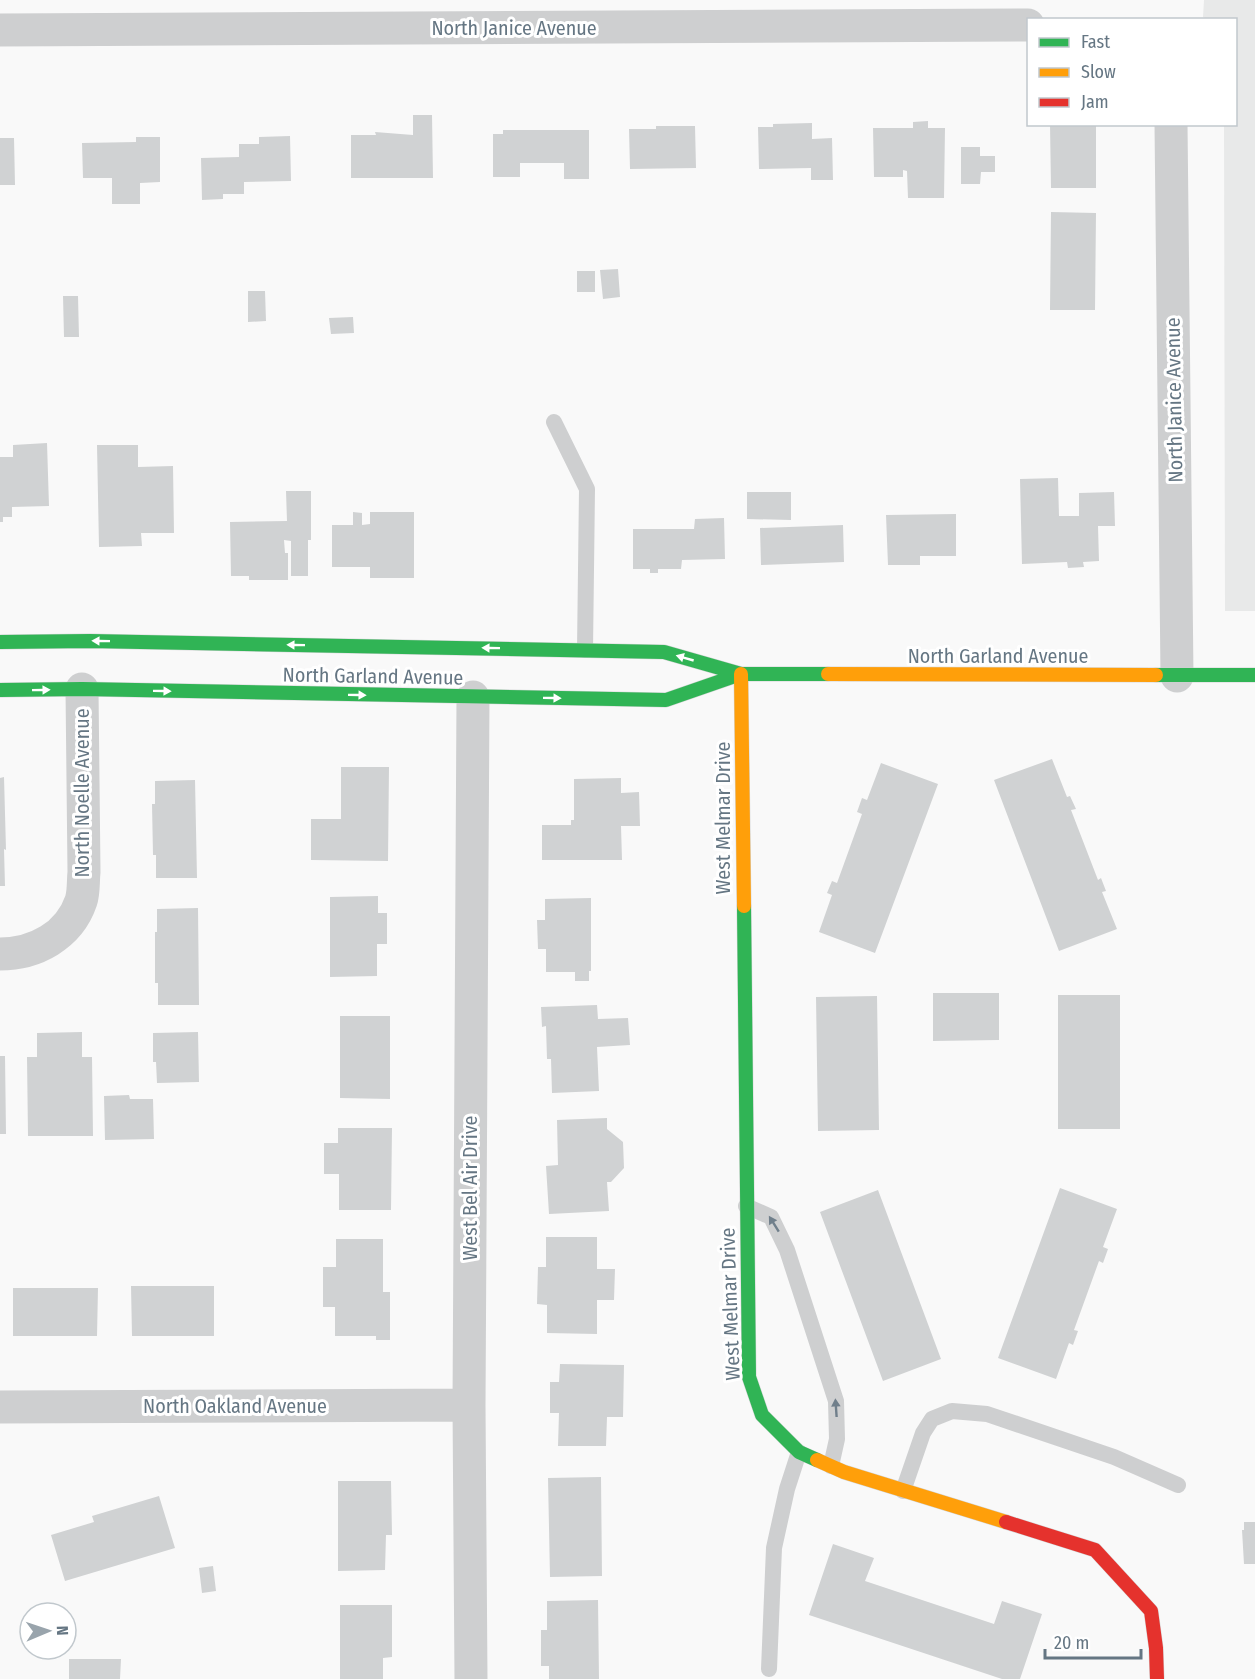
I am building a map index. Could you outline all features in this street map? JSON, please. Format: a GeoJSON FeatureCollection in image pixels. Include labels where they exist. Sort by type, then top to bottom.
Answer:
{"type":"FeatureCollection","features":[{"type":"Feature","properties":{"kind":"main road","name":"North Garland Avenue"},"geometry":{"type":"LineString","coordinates":[[0,642],[90,640],[664,652],[741,674],[1255,675]]}},
{"type":"Feature","properties":{"kind":"main road","name":"North Garland Avenue"},"geometry":{"type":"LineString","coordinates":[[0,690],[82,689],[666,700],[741,674]]}},
{"type":"Feature","properties":{"kind":"main road","name":"West Melmar Drive"},"geometry":{"type":"LineString","coordinates":[[741,674],[749,1377],[762,1415],[799,1452],[844,1472],[1095,1550],[1151,1611],[1157,1679]]}},
{"type":"Feature","properties":{"kind":"street","name":"North Janice Avenue"},"geometry":{"type":"LineString","coordinates":[[0,30],[1027,25]]}},
{"type":"Feature","properties":{"kind":"street","name":"North Janice Avenue"},"geometry":{"type":"LineString","coordinates":[[1171,126],[1177,676]]}},
{"type":"Feature","properties":{"kind":"street","name":"North Noelle Avenue"},"geometry":{"type":"LineString","coordinates":[[0,954],[18,954],[37,948],[57,936],[71,920],[81,900],[84,872],[82,689]]}},
{"type":"Feature","properties":{"kind":"street","name":"West Bel Air Drive"},"geometry":{"type":"LineString","coordinates":[[471,1679],[469,1405],[473,697]]}},
{"type":"Feature","properties":{"kind":"street","name":"North Oakland Avenue"},"geometry":{"type":"LineString","coordinates":[[0,1407],[469,1405]]}},
{"type":"Feature","properties":{"kind":"lane"},"geometry":{"type":"LineString","coordinates":[[554,422],[587,489],[585,650]]}},
{"type":"Feature","properties":{"kind":"lane"},"geometry":{"type":"LineString","coordinates":[[746,1206],[771,1217],[788,1250],[836,1401],[837,1439],[831,1466]]}},
{"type":"Feature","properties":{"kind":"lane"},"geometry":{"type":"LineString","coordinates":[[903,1491],[923,1433],[932,1419],[952,1411],[987,1414],[1114,1457],[1178,1485]]}},
{"type":"Feature","properties":{"kind":"lane"},"geometry":{"type":"LineString","coordinates":[[769,1669],[774,1548],[787,1489],[799,1452]]}},
{"type":"Feature","properties":{"kind":"shaded area"},"geometry":{"type":"Polygon","coordinates":[[[1204,0],[1255,0],[1255,611],[1225,611],[1224,126],[1237,126],[1237,18],[1203,17],[1204,0]]]}},
{"type":"Feature","properties":{"kind":"building"},"geometry":{"type":"Polygon","coordinates":[[[413,115],[432,115],[433,178],[351,178],[351,135],[376,135],[375,132],[413,135],[413,115]]]}},
{"type":"Feature","properties":{"kind":"building"},"geometry":{"type":"Polygon","coordinates":[[[928,121],[928,128],[945,128],[944,198],[908,198],[907,171],[903,170],[903,177],[874,177],[873,128],[913,128],[913,122],[928,121]]]}},
{"type":"Feature","properties":{"kind":"building"},"geometry":{"type":"Polygon","coordinates":[[[812,123],[812,139],[832,138],[833,180],[811,180],[811,168],[759,169],[758,127],[773,127],[773,124],[812,123]]]}},
{"type":"Feature","properties":{"kind":"building"},"geometry":{"type":"Polygon","coordinates":[[[656,126],[695,126],[696,168],[630,169],[629,129],[656,129],[656,126]]]}},
{"type":"Feature","properties":{"kind":"building"},"geometry":{"type":"Polygon","coordinates":[[[1050,126],[1096,126],[1096,188],[1051,188],[1050,126]]]}},
{"type":"Feature","properties":{"kind":"building"},"geometry":{"type":"Polygon","coordinates":[[[503,130],[589,130],[589,179],[564,179],[564,163],[520,163],[520,177],[493,177],[493,134],[503,134],[503,130]]]}},
{"type":"Feature","properties":{"kind":"building"},"geometry":{"type":"Polygon","coordinates":[[[290,136],[291,181],[244,182],[244,194],[223,194],[223,199],[202,200],[201,158],[239,157],[239,144],[259,144],[259,137],[290,136]]]}},
{"type":"Feature","properties":{"kind":"building"},"geometry":{"type":"Polygon","coordinates":[[[136,137],[160,137],[160,182],[140,183],[140,204],[112,204],[112,178],[83,178],[82,143],[136,142],[136,137]]]}},
{"type":"Feature","properties":{"kind":"building"},"geometry":{"type":"Polygon","coordinates":[[[0,138],[14,138],[15,185],[0,185],[0,138]]]}},
{"type":"Feature","properties":{"kind":"building"},"geometry":{"type":"Polygon","coordinates":[[[961,147],[980,147],[980,156],[995,156],[995,172],[981,172],[980,184],[961,184],[961,147]]]}},
{"type":"Feature","properties":{"kind":"building"},"geometry":{"type":"Polygon","coordinates":[[[1051,212],[1096,213],[1095,310],[1050,310],[1051,212]]]}},
{"type":"Feature","properties":{"kind":"building"},"geometry":{"type":"Polygon","coordinates":[[[618,269],[620,297],[603,299],[600,270],[618,269]]]}},
{"type":"Feature","properties":{"kind":"building"},"geometry":{"type":"Polygon","coordinates":[[[577,271],[595,271],[595,292],[577,292],[577,271]]]}},
{"type":"Feature","properties":{"kind":"building"},"geometry":{"type":"Polygon","coordinates":[[[248,291],[265,291],[266,321],[248,322],[248,291]]]}},
{"type":"Feature","properties":{"kind":"building"},"geometry":{"type":"Polygon","coordinates":[[[63,296],[78,296],[79,337],[64,337],[63,296]]]}},
{"type":"Feature","properties":{"kind":"building"},"geometry":{"type":"Polygon","coordinates":[[[353,317],[354,333],[331,334],[329,318],[353,317]]]}},
{"type":"Feature","properties":{"kind":"building"},"geometry":{"type":"Polygon","coordinates":[[[47,443],[49,506],[12,507],[12,517],[3,517],[3,522],[0,522],[0,457],[13,457],[13,445],[47,443]]]}},
{"type":"Feature","properties":{"kind":"building"},"geometry":{"type":"Polygon","coordinates":[[[97,445],[138,445],[138,467],[173,466],[174,533],[141,533],[142,546],[99,547],[97,445]]]}},
{"type":"Feature","properties":{"kind":"building"},"geometry":{"type":"Polygon","coordinates":[[[1058,478],[1059,516],[1079,516],[1079,493],[1114,492],[1115,526],[1098,526],[1099,561],[1083,562],[1084,567],[1068,568],[1067,562],[1022,564],[1020,479],[1058,478]]]}},
{"type":"Feature","properties":{"kind":"building"},"geometry":{"type":"Polygon","coordinates":[[[286,491],[311,491],[308,576],[291,576],[291,541],[284,540],[285,553],[288,553],[288,580],[249,580],[249,576],[231,576],[230,522],[287,521],[286,491]]]}},
{"type":"Feature","properties":{"kind":"building"},"geometry":{"type":"Polygon","coordinates":[[[747,492],[791,492],[791,520],[747,519],[747,492]]]}},
{"type":"Feature","properties":{"kind":"building"},"geometry":{"type":"Polygon","coordinates":[[[353,512],[362,513],[362,525],[370,524],[370,512],[414,512],[414,578],[370,578],[370,567],[332,567],[332,525],[353,525],[353,512]]]}},
{"type":"Feature","properties":{"kind":"building"},"geometry":{"type":"Polygon","coordinates":[[[956,514],[956,556],[920,556],[920,565],[888,565],[886,515],[956,514]]]}},
{"type":"Feature","properties":{"kind":"building"},"geometry":{"type":"Polygon","coordinates":[[[724,518],[725,559],[682,560],[681,569],[658,569],[658,573],[650,573],[650,569],[633,569],[633,529],[694,529],[695,519],[724,518]]]}},
{"type":"Feature","properties":{"kind":"building"},"geometry":{"type":"Polygon","coordinates":[[[843,525],[844,562],[761,565],[760,528],[843,525]]]}},
{"type":"Feature","properties":{"kind":"building"},"geometry":{"type":"Polygon","coordinates":[[[1052,759],[1067,797],[1070,796],[1076,809],[1071,810],[1098,880],[1101,878],[1106,891],[1102,892],[1117,929],[1059,951],[994,780],[1052,759]]]}},
{"type":"Feature","properties":{"kind":"building"},"geometry":{"type":"Polygon","coordinates":[[[881,763],[938,784],[875,953],[819,932],[832,895],[827,893],[832,881],[837,883],[862,814],[857,812],[862,798],[867,800],[881,763]]]}},
{"type":"Feature","properties":{"kind":"building"},"geometry":{"type":"Polygon","coordinates":[[[341,767],[389,767],[388,861],[311,860],[311,819],[341,819],[341,767]]]}},
{"type":"Feature","properties":{"kind":"building"},"geometry":{"type":"Polygon","coordinates":[[[4,777],[5,886],[0,886],[0,778],[4,777]]]}},
{"type":"Feature","properties":{"kind":"building"},"geometry":{"type":"Polygon","coordinates":[[[621,778],[621,793],[639,792],[640,826],[621,826],[622,860],[542,860],[542,825],[571,825],[571,820],[574,820],[574,779],[621,778]]]}},
{"type":"Feature","properties":{"kind":"building"},"geometry":{"type":"Polygon","coordinates":[[[195,780],[197,878],[156,878],[152,804],[155,804],[155,781],[195,780]]]}},
{"type":"Feature","properties":{"kind":"building"},"geometry":{"type":"Polygon","coordinates":[[[378,896],[378,913],[387,913],[387,944],[377,944],[377,976],[330,977],[330,897],[378,896]]]}},
{"type":"Feature","properties":{"kind":"building"},"geometry":{"type":"Polygon","coordinates":[[[591,898],[589,981],[575,981],[575,972],[546,972],[546,949],[538,949],[537,920],[545,920],[545,899],[591,898]]]}},
{"type":"Feature","properties":{"kind":"building"},"geometry":{"type":"Polygon","coordinates":[[[198,908],[199,1005],[158,1005],[158,983],[155,983],[157,909],[198,908]]]}},
{"type":"Feature","properties":{"kind":"building"},"geometry":{"type":"Polygon","coordinates":[[[933,993],[999,993],[999,1040],[933,1041],[933,993]]]}},
{"type":"Feature","properties":{"kind":"building"},"geometry":{"type":"Polygon","coordinates":[[[1058,995],[1120,995],[1120,1129],[1058,1129],[1058,995]]]}},
{"type":"Feature","properties":{"kind":"building"},"geometry":{"type":"Polygon","coordinates":[[[877,996],[879,1130],[818,1131],[816,997],[877,996]]]}},
{"type":"Feature","properties":{"kind":"building"},"geometry":{"type":"Polygon","coordinates":[[[597,1005],[598,1019],[628,1018],[630,1045],[597,1047],[599,1091],[552,1093],[551,1059],[547,1059],[546,1026],[542,1027],[541,1007],[597,1005]]]}},
{"type":"Feature","properties":{"kind":"building"},"geometry":{"type":"Polygon","coordinates":[[[340,1016],[390,1016],[390,1099],[340,1098],[340,1016]]]}},
{"type":"Feature","properties":{"kind":"building"},"geometry":{"type":"Polygon","coordinates":[[[82,1032],[82,1057],[92,1057],[93,1136],[28,1136],[27,1057],[37,1057],[37,1033],[82,1032]]]}},
{"type":"Feature","properties":{"kind":"building"},"geometry":{"type":"Polygon","coordinates":[[[198,1032],[199,1082],[157,1083],[156,1062],[153,1062],[153,1033],[198,1032]]]}},
{"type":"Feature","properties":{"kind":"building"},"geometry":{"type":"Polygon","coordinates":[[[0,1056],[5,1056],[6,1134],[0,1134],[0,1056]]]}},
{"type":"Feature","properties":{"kind":"building"},"geometry":{"type":"Polygon","coordinates":[[[129,1095],[130,1099],[153,1099],[154,1139],[105,1140],[104,1096],[129,1095]]]}},
{"type":"Feature","properties":{"kind":"building"},"geometry":{"type":"Polygon","coordinates":[[[607,1118],[607,1129],[623,1142],[624,1168],[611,1182],[607,1182],[609,1211],[549,1214],[546,1166],[558,1165],[557,1120],[607,1118]]]}},
{"type":"Feature","properties":{"kind":"building"},"geometry":{"type":"Polygon","coordinates":[[[338,1128],[392,1128],[391,1210],[339,1210],[339,1174],[324,1174],[324,1143],[338,1143],[338,1128]]]}},
{"type":"Feature","properties":{"kind":"building"},"geometry":{"type":"Polygon","coordinates":[[[1060,1188],[1117,1209],[1103,1247],[1108,1249],[1103,1263],[1099,1261],[1074,1330],[1078,1331],[1073,1345],[1069,1343],[1056,1379],[998,1358],[1060,1188]]]}},
{"type":"Feature","properties":{"kind":"building"},"geometry":{"type":"Polygon","coordinates":[[[878,1190],[941,1359],[883,1381],[820,1212],[878,1190]]]}},
{"type":"Feature","properties":{"kind":"building"},"geometry":{"type":"Polygon","coordinates":[[[546,1237],[597,1237],[597,1269],[615,1269],[614,1300],[597,1300],[597,1334],[547,1333],[547,1305],[537,1304],[538,1267],[546,1267],[546,1237]]]}},
{"type":"Feature","properties":{"kind":"building"},"geometry":{"type":"Polygon","coordinates":[[[336,1239],[383,1239],[383,1292],[390,1292],[390,1340],[376,1340],[376,1336],[335,1336],[335,1307],[323,1307],[323,1267],[336,1267],[336,1239]]]}},
{"type":"Feature","properties":{"kind":"building"},"geometry":{"type":"Polygon","coordinates":[[[131,1286],[214,1286],[214,1336],[132,1336],[131,1286]]]}},
{"type":"Feature","properties":{"kind":"building"},"geometry":{"type":"Polygon","coordinates":[[[13,1288],[98,1288],[97,1336],[13,1336],[13,1288]]]}},
{"type":"Feature","properties":{"kind":"building"},"geometry":{"type":"Polygon","coordinates":[[[560,1364],[624,1365],[623,1417],[607,1417],[606,1446],[558,1446],[559,1413],[550,1413],[550,1382],[559,1382],[560,1364]]]}},
{"type":"Feature","properties":{"kind":"building"},"geometry":{"type":"Polygon","coordinates":[[[601,1477],[602,1576],[550,1577],[548,1478],[601,1477]]]}},
{"type":"Feature","properties":{"kind":"building"},"geometry":{"type":"Polygon","coordinates":[[[338,1481],[391,1481],[392,1535],[386,1535],[385,1570],[338,1571],[338,1481]]]}},
{"type":"Feature","properties":{"kind":"building"},"geometry":{"type":"Polygon","coordinates":[[[159,1496],[175,1548],[65,1581],[51,1535],[94,1522],[92,1516],[159,1496]]]}},
{"type":"Feature","properties":{"kind":"building"},"geometry":{"type":"Polygon","coordinates":[[[1244,1522],[1255,1522],[1255,1564],[1244,1564],[1242,1530],[1244,1530],[1244,1522]]]}},
{"type":"Feature","properties":{"kind":"building"},"geometry":{"type":"Polygon","coordinates":[[[833,1544],[874,1558],[865,1581],[994,1624],[1002,1601],[1042,1614],[1020,1679],[1002,1679],[809,1615],[833,1544]]]}},
{"type":"Feature","properties":{"kind":"building"},"geometry":{"type":"Polygon","coordinates":[[[213,1566],[216,1591],[202,1593],[199,1568],[213,1566]]]}},
{"type":"Feature","properties":{"kind":"building"},"geometry":{"type":"Polygon","coordinates":[[[598,1600],[599,1679],[549,1679],[549,1666],[541,1666],[541,1630],[547,1630],[547,1601],[598,1600]]]}},
{"type":"Feature","properties":{"kind":"building"},"geometry":{"type":"Polygon","coordinates":[[[340,1605],[392,1605],[392,1657],[383,1658],[383,1679],[340,1679],[340,1605]]]}},
{"type":"Feature","properties":{"kind":"building"},"geometry":{"type":"Polygon","coordinates":[[[121,1659],[120,1679],[69,1679],[69,1661],[121,1659]]]}},
{"type":"Feature","properties":{"kind":"traffic: fast"},"geometry":{"type":"LineString","coordinates":[[0,642],[90,641],[664,652],[741,674],[828,674]]}},
{"type":"Feature","properties":{"kind":"traffic: fast"},"geometry":{"type":"LineString","coordinates":[[0,690],[82,689],[666,700],[741,674]]}},
{"type":"Feature","properties":{"kind":"traffic: fast"},"geometry":{"type":"LineString","coordinates":[[1156,675],[1255,675]]}},
{"type":"Feature","properties":{"kind":"traffic: fast"},"geometry":{"type":"LineString","coordinates":[[744,906],[749,1377],[762,1415],[799,1452],[817,1460]]}},
{"type":"Feature","properties":{"kind":"traffic: slow"},"geometry":{"type":"LineString","coordinates":[[741,674],[744,906]]}},
{"type":"Feature","properties":{"kind":"traffic: slow"},"geometry":{"type":"LineString","coordinates":[[828,674],[1156,675]]}},
{"type":"Feature","properties":{"kind":"traffic: slow"},"geometry":{"type":"LineString","coordinates":[[817,1460],[844,1472],[1006,1522]]}},
{"type":"Feature","properties":{"kind":"traffic: jam"},"geometry":{"type":"LineString","coordinates":[[1006,1522],[1095,1550],[1151,1611],[1157,1679]]}}]}
